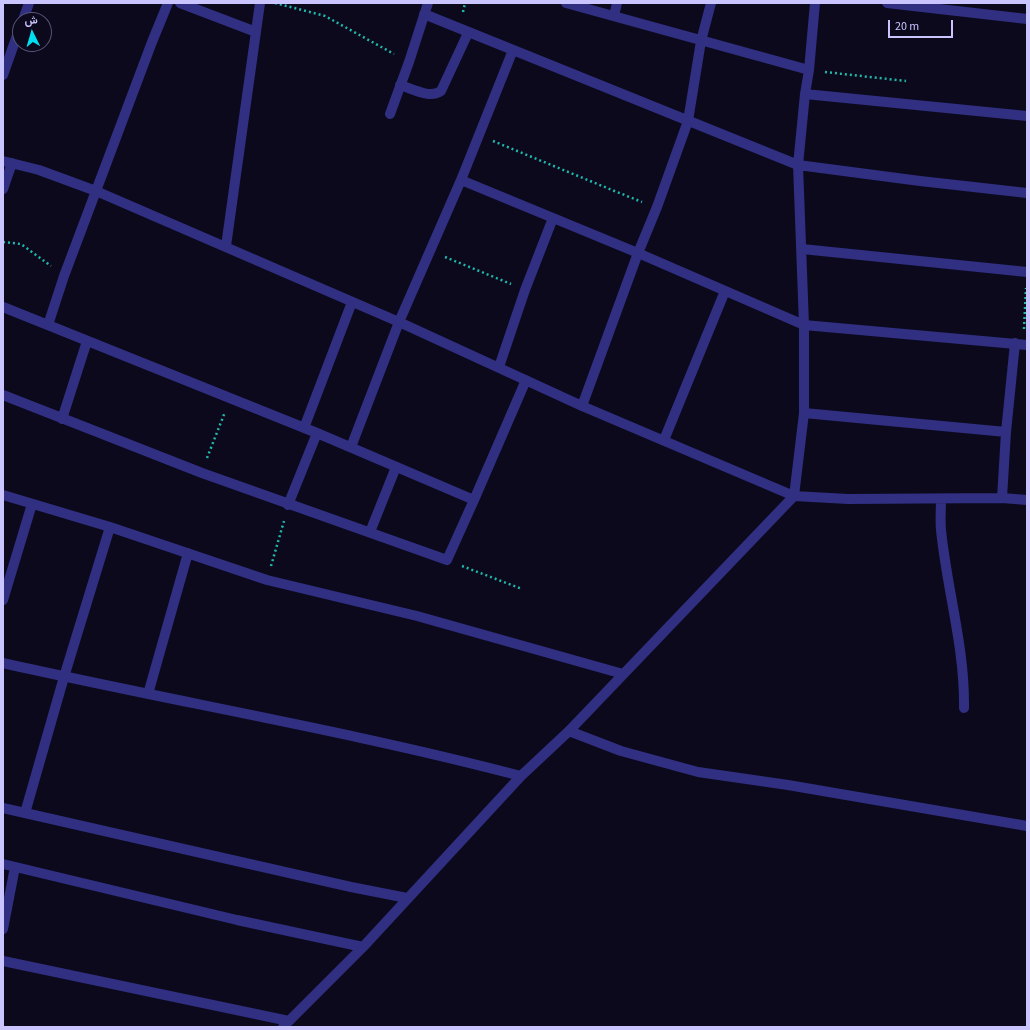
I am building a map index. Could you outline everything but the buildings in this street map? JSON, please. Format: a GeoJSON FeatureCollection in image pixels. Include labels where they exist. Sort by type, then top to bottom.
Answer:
{"type":"FeatureCollection","features":[{"type":"Feature","properties":{"kind":"street"},"geometry":{"type":"LineString","coordinates":[[48,325],[64,276],[168,3]]}},
{"type":"Feature","properties":{"kind":"street"},"geometry":{"type":"LineString","coordinates":[[180,3],[256,32]]}},
{"type":"Feature","properties":{"kind":"street"},"geometry":{"type":"LineString","coordinates":[[226,246],[260,3]]}},
{"type":"Feature","properties":{"kind":"street"},"geometry":{"type":"LineString","coordinates":[[390,114],[428,3]]}},
{"type":"Feature","properties":{"kind":"street"},"geometry":{"type":"LineString","coordinates":[[566,3],[809,70]]}},
{"type":"Feature","properties":{"kind":"street"},"geometry":{"type":"LineString","coordinates":[[614,16],[617,3]]}},
{"type":"Feature","properties":{"kind":"street"},"geometry":{"type":"LineString","coordinates":[[582,406],[688,121],[701,40],[711,3]]}},
{"type":"Feature","properties":{"kind":"street"},"geometry":{"type":"LineString","coordinates":[[3,960],[286,1024],[363,947],[522,776],[569,731],[794,496],[804,413],[804,325],[798,165],[815,3]]}},
{"type":"Feature","properties":{"kind":"street"},"geometry":{"type":"LineString","coordinates":[[888,3],[1027,19]]}},
{"type":"Feature","properties":{"kind":"street"},"geometry":{"type":"LineString","coordinates":[[424,14],[798,165],[1027,193]]}},
{"type":"Feature","properties":{"kind":"street"},"geometry":{"type":"LineString","coordinates":[[400,85],[430,94],[441,91],[468,33]]}},
{"type":"Feature","properties":{"kind":"street"},"geometry":{"type":"LineString","coordinates":[[3,75],[12,50]]}},
{"type":"Feature","properties":{"kind":"street"},"geometry":{"type":"LineString","coordinates":[[351,447],[399,322],[462,180],[513,50]]}},
{"type":"Feature","properties":{"kind":"street"},"geometry":{"type":"LineString","coordinates":[[805,94],[1027,116]]}},
{"type":"Feature","properties":{"kind":"street"},"geometry":{"type":"LineString","coordinates":[[3,190],[8,162],[39,170],[96,191],[399,322],[582,406],[794,496],[941,499],[1002,498],[1027,500]]}},
{"type":"Feature","properties":{"kind":"street"},"geometry":{"type":"LineString","coordinates":[[462,180],[638,253],[804,325],[1022,344],[1006,432],[1002,498]]}},
{"type":"Feature","properties":{"kind":"street"},"geometry":{"type":"LineString","coordinates":[[499,367],[525,290],[553,218]]}},
{"type":"Feature","properties":{"kind":"street"},"geometry":{"type":"LineString","coordinates":[[802,249],[1027,272]]}},
{"type":"Feature","properties":{"kind":"street"},"geometry":{"type":"LineString","coordinates":[[664,440],[725,291]]}},
{"type":"Feature","properties":{"kind":"street"},"geometry":{"type":"LineString","coordinates":[[304,428],[352,302]]}},
{"type":"Feature","properties":{"kind":"street"},"geometry":{"type":"LineString","coordinates":[[3,307],[351,447],[474,500]]}},
{"type":"Feature","properties":{"kind":"street"},"geometry":{"type":"LineString","coordinates":[[62,419],[87,341]]}},
{"type":"Feature","properties":{"kind":"street"},"geometry":{"type":"LineString","coordinates":[[3,395],[202,474],[447,560],[526,380]]}},
{"type":"Feature","properties":{"kind":"street"},"geometry":{"type":"LineString","coordinates":[[804,413],[1006,432]]}},
{"type":"Feature","properties":{"kind":"street"},"geometry":{"type":"LineString","coordinates":[[288,504],[317,434]]}},
{"type":"Feature","properties":{"kind":"street"},"geometry":{"type":"LineString","coordinates":[[370,532],[396,467]]}},
{"type":"Feature","properties":{"kind":"street"},"geometry":{"type":"LineString","coordinates":[[3,495],[110,527],[267,580],[417,616],[623,674]]}},
{"type":"Feature","properties":{"kind":"street"},"geometry":{"type":"LineString","coordinates":[[941,499],[941,529],[965,685],[964,708]]}},
{"type":"Feature","properties":{"kind":"street"},"geometry":{"type":"LineString","coordinates":[[3,600],[32,504]]}},
{"type":"Feature","properties":{"kind":"street"},"geometry":{"type":"LineString","coordinates":[[25,813],[64,677],[110,527]]}},
{"type":"Feature","properties":{"kind":"street"},"geometry":{"type":"LineString","coordinates":[[148,694],[188,553]]}},
{"type":"Feature","properties":{"kind":"street"},"geometry":{"type":"LineString","coordinates":[[3,663],[64,677],[330,731],[458,759],[522,776]]}},
{"type":"Feature","properties":{"kind":"street"},"geometry":{"type":"LineString","coordinates":[[569,731],[621,751],[698,772],[796,786],[1027,826]]}},
{"type":"Feature","properties":{"kind":"street"},"geometry":{"type":"LineString","coordinates":[[3,808],[351,887],[407,898]]}},
{"type":"Feature","properties":{"kind":"street"},"geometry":{"type":"LineString","coordinates":[[3,864],[237,920],[363,947]]}},
{"type":"Feature","properties":{"kind":"street"},"geometry":{"type":"LineString","coordinates":[[3,929],[15,867]]}},
{"type":"Feature","properties":{"kind":"path"},"geometry":{"type":"LineString","coordinates":[[275,3],[325,16],[409,62]]}},
{"type":"Feature","properties":{"kind":"path"},"geometry":{"type":"LineString","coordinates":[[809,70],[906,81]]}},
{"type":"Feature","properties":{"kind":"path"},"geometry":{"type":"LineString","coordinates":[[480,135],[612,190],[657,207]]}},
{"type":"Feature","properties":{"kind":"path"},"geometry":{"type":"LineString","coordinates":[[3,242],[21,244],[64,276]]}},
{"type":"Feature","properties":{"kind":"path"},"geometry":{"type":"LineString","coordinates":[[430,250],[525,290]]}},
{"type":"Feature","properties":{"kind":"path"},"geometry":{"type":"LineString","coordinates":[[1022,344],[1027,272]]}},
{"type":"Feature","properties":{"kind":"path"},"geometry":{"type":"LineString","coordinates":[[202,474],[230,399]]}},
{"type":"Feature","properties":{"kind":"path"},"geometry":{"type":"LineString","coordinates":[[267,580],[288,504]]}},
{"type":"Feature","properties":{"kind":"path"},"geometry":{"type":"LineString","coordinates":[[447,560],[522,589]]}}]}
